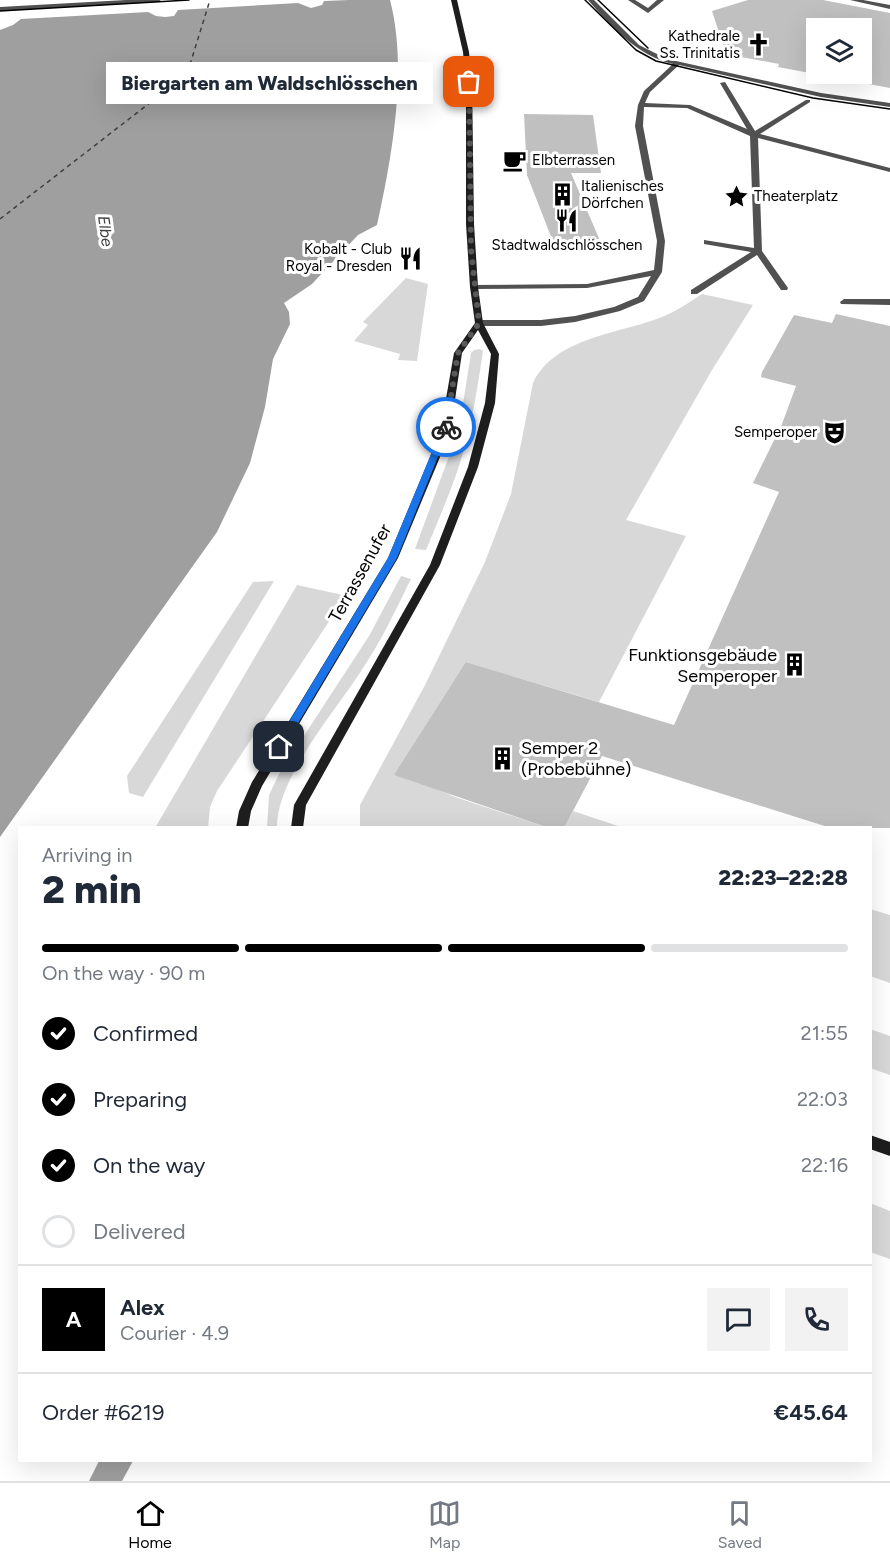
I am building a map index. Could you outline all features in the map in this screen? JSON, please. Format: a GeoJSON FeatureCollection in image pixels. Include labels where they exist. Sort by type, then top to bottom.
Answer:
{"type":"FeatureCollection","features":[{"type":"Feature","properties":{"kind":"main road"},"geometry":{"type":"LineString","coordinates":[[297,826],[300,805],[435,565],[473,467],[490,403],[495,354],[479,323],[474,287],[471,249],[469,82],[466,52],[454,0]]}},
{"type":"Feature","properties":{"kind":"main road","name":"Terrassenufer"},"geometry":{"type":"LineString","coordinates":[[242,826],[245,811],[256,785],[393,558],[445,433],[458,353],[479,323]]}},
{"type":"Feature","properties":{"kind":"main road"},"geometry":{"type":"LineString","coordinates":[[872,1143],[890,1149]]}},
{"type":"Feature","properties":{"kind":"street"},"geometry":{"type":"LineString","coordinates":[[0,9],[158,0]]}},
{"type":"Feature","properties":{"kind":"street"},"geometry":{"type":"LineString","coordinates":[[591,0],[637,46],[655,56],[821,95],[890,105]]}},
{"type":"Feature","properties":{"kind":"street"},"geometry":{"type":"LineString","coordinates":[[631,0],[648,11],[661,0]]}},
{"type":"Feature","properties":{"kind":"street"},"geometry":{"type":"LineString","coordinates":[[853,0],[890,8]]}},
{"type":"Feature","properties":{"kind":"street"},"geometry":{"type":"LineString","coordinates":[[479,323],[541,323],[617,309],[641,299],[658,272],[661,241],[639,126],[641,105],[647,91],[677,63]]}},
{"type":"Feature","properties":{"kind":"street"},"geometry":{"type":"LineString","coordinates":[[723,83],[754,135],[758,251],[784,288]]}},
{"type":"Feature","properties":{"kind":"street"},"geometry":{"type":"LineString","coordinates":[[754,135],[808,101]]}},
{"type":"Feature","properties":{"kind":"street"},"geometry":{"type":"LineString","coordinates":[[641,105],[688,106],[754,135],[890,170]]}},
{"type":"Feature","properties":{"kind":"street"},"geometry":{"type":"LineString","coordinates":[[707,242],[758,251]]}},
{"type":"Feature","properties":{"kind":"street"},"geometry":{"type":"LineString","coordinates":[[694,292],[758,251]]}},
{"type":"Feature","properties":{"kind":"street"},"geometry":{"type":"LineString","coordinates":[[474,287],[587,286],[658,272]]}},
{"type":"Feature","properties":{"kind":"street"},"geometry":{"type":"LineString","coordinates":[[843,302],[890,302]]}},
{"type":"Feature","properties":{"kind":"shaded area"},"geometry":{"type":"Polygon","coordinates":[[[406,278],[428,284],[417,361],[398,360],[400,354],[354,341],[368,325],[363,322],[406,278]]]}},
{"type":"Feature","properties":{"kind":"shaded area"},"geometry":{"type":"Polygon","coordinates":[[[702,294],[753,305],[712,370],[626,520],[686,536],[599,702],[466,662],[432,787],[455,797],[543,826],[360,826],[360,805],[425,685],[485,562],[511,494],[533,383],[543,368],[572,346],[662,317],[702,294]]]}},
{"type":"Feature","properties":{"kind":"shaded area"},"geometry":{"type":"Polygon","coordinates":[[[480,349],[483,351],[476,396],[458,469],[426,550],[415,549],[459,429],[471,353],[480,349]]]}},
{"type":"Feature","properties":{"kind":"shaded area"},"geometry":{"type":"Polygon","coordinates":[[[401,576],[411,579],[383,635],[363,668],[297,767],[286,788],[279,809],[277,826],[267,826],[269,795],[279,774],[369,636],[401,576]]]}},
{"type":"Feature","properties":{"kind":"shaded area"},"geometry":{"type":"Polygon","coordinates":[[[274,581],[143,797],[129,793],[127,776],[253,582],[274,581]]]}},
{"type":"Feature","properties":{"kind":"shaded area"},"geometry":{"type":"Polygon","coordinates":[[[297,585],[343,595],[328,623],[217,791],[210,807],[208,826],[156,826],[297,585]]]}},
{"type":"Feature","properties":{"kind":"shaded area"},"geometry":{"type":"Polygon","coordinates":[[[573,811],[618,826],[565,826],[573,811]]]}},
{"type":"Feature","properties":{"kind":"shaded area"},"geometry":{"type":"Polygon","coordinates":[[[872,910],[890,915],[890,983],[872,977],[872,910]]]}},
{"type":"Feature","properties":{"kind":"shaded area"},"geometry":{"type":"Polygon","coordinates":[[[872,1030],[890,1036],[890,1075],[872,1069],[872,1030]]]}},
{"type":"Feature","properties":{"kind":"shaded area"},"geometry":{"type":"Polygon","coordinates":[[[872,1204],[890,1211],[890,1259],[872,1253],[872,1204]]]}},
{"type":"Feature","properties":{"kind":"water","name":"Elbe"},"geometry":{"type":"Polygon","coordinates":[[[0,0],[390,0],[398,54],[398,83],[388,171],[377,225],[358,235],[312,284],[284,303],[289,312],[290,324],[273,359],[265,407],[250,463],[217,532],[0,837],[0,0]]]}},
{"type":"Feature","properties":{"kind":"water"},"geometry":{"type":"Polygon","coordinates":[[[98,1462],[132,1462],[122,1481],[89,1481],[98,1462]]]}},
{"type":"Feature","properties":{"kind":"pier"},"geometry":{"type":"Polygon","coordinates":[[[0,0],[349,0],[324,1],[322,5],[311,8],[298,3],[178,10],[174,16],[165,17],[148,12],[21,19],[0,30],[0,0]]]}},
{"type":"Feature","properties":{"kind":"building","name":"Kathedrale Ss. Trinitatis"},"geometry":{"type":"Polygon","coordinates":[[[748,0],[823,0],[890,13],[890,88],[869,84],[872,84],[872,18],[806,18],[806,72],[778,67],[779,64],[725,54],[733,49],[724,48],[712,11],[748,0]]]}},
{"type":"Feature","properties":{"kind":"building","name":"Italienisches Dörfchen"},"geometry":{"type":"Polygon","coordinates":[[[524,114],[593,115],[601,173],[571,173],[604,250],[557,252],[527,175],[524,114]]]}},
{"type":"Feature","properties":{"kind":"building"},"geometry":{"type":"Polygon","coordinates":[[[836,314],[890,326],[890,828],[825,826],[602,756],[565,826],[543,826],[394,775],[466,662],[674,725],[779,492],[753,483],[782,424],[796,386],[761,377],[762,372],[794,315],[832,323],[836,314]]]}},
{"type":"Feature","properties":{"kind":"ferry route"},"geometry":{"type":"LineString","coordinates":[[0,219],[187,74],[210,0]]}},
{"type":"Feature","properties":{"kind":"tram line"},"geometry":{"type":"LineString","coordinates":[[0,11],[189,0]]}},
{"type":"Feature","properties":{"kind":"tram line"},"geometry":{"type":"LineString","coordinates":[[585,0],[636,50],[656,61],[813,98],[890,109]]}},
{"type":"Feature","properties":{"kind":"tram line"},"geometry":{"type":"LineString","coordinates":[[598,0],[648,48]]}},
{"type":"Feature","properties":{"kind":"way so far"},"geometry":{"type":"LineString","coordinates":[[446,427],[458,353],[479,323],[471,249],[469,82]]}},
{"type":"Feature","properties":{"kind":"place","name":"Kathedrale Ss. Trinitatis"},"geometry":{"type":"Point","coordinates":[758,45]}},
{"type":"Feature","properties":{"kind":"place","name":"Biergarten am Waldschlösschen"},"geometry":{"type":"Point","coordinates":[469,82]}},
{"type":"Feature","properties":{"kind":"place","name":"Elbterrassen"},"geometry":{"type":"Point","coordinates":[514,160]}},
{"type":"Feature","properties":{"kind":"place","name":"Italienisches Dörfchen"},"geometry":{"type":"Point","coordinates":[563,195]}},
{"type":"Feature","properties":{"kind":"place","name":"Theaterplatz"},"geometry":{"type":"Point","coordinates":[736,196]}},
{"type":"Feature","properties":{"kind":"place","name":"Stadtwaldschlösschen"},"geometry":{"type":"Point","coordinates":[567,221]}},
{"type":"Feature","properties":{"kind":"place","name":"Kobalt - Club Royal - Dresden"},"geometry":{"type":"Point","coordinates":[410,258]}},
{"type":"Feature","properties":{"kind":"place","name":"Semperoper"},"geometry":{"type":"Point","coordinates":[835,432]}},
{"type":"Feature","properties":{"kind":"place","name":"Funktionsgebäude Semperoper"},"geometry":{"type":"Point","coordinates":[795,665]}},
{"type":"Feature","properties":{"kind":"place","name":"Semper 2 (Probebühne)"},"geometry":{"type":"Point","coordinates":[503,758]}},
{"type":"Feature","properties":{"kind":"route"},"geometry":{"type":"LineString","coordinates":[[279,747],[393,558],[446,427]]}}]}
